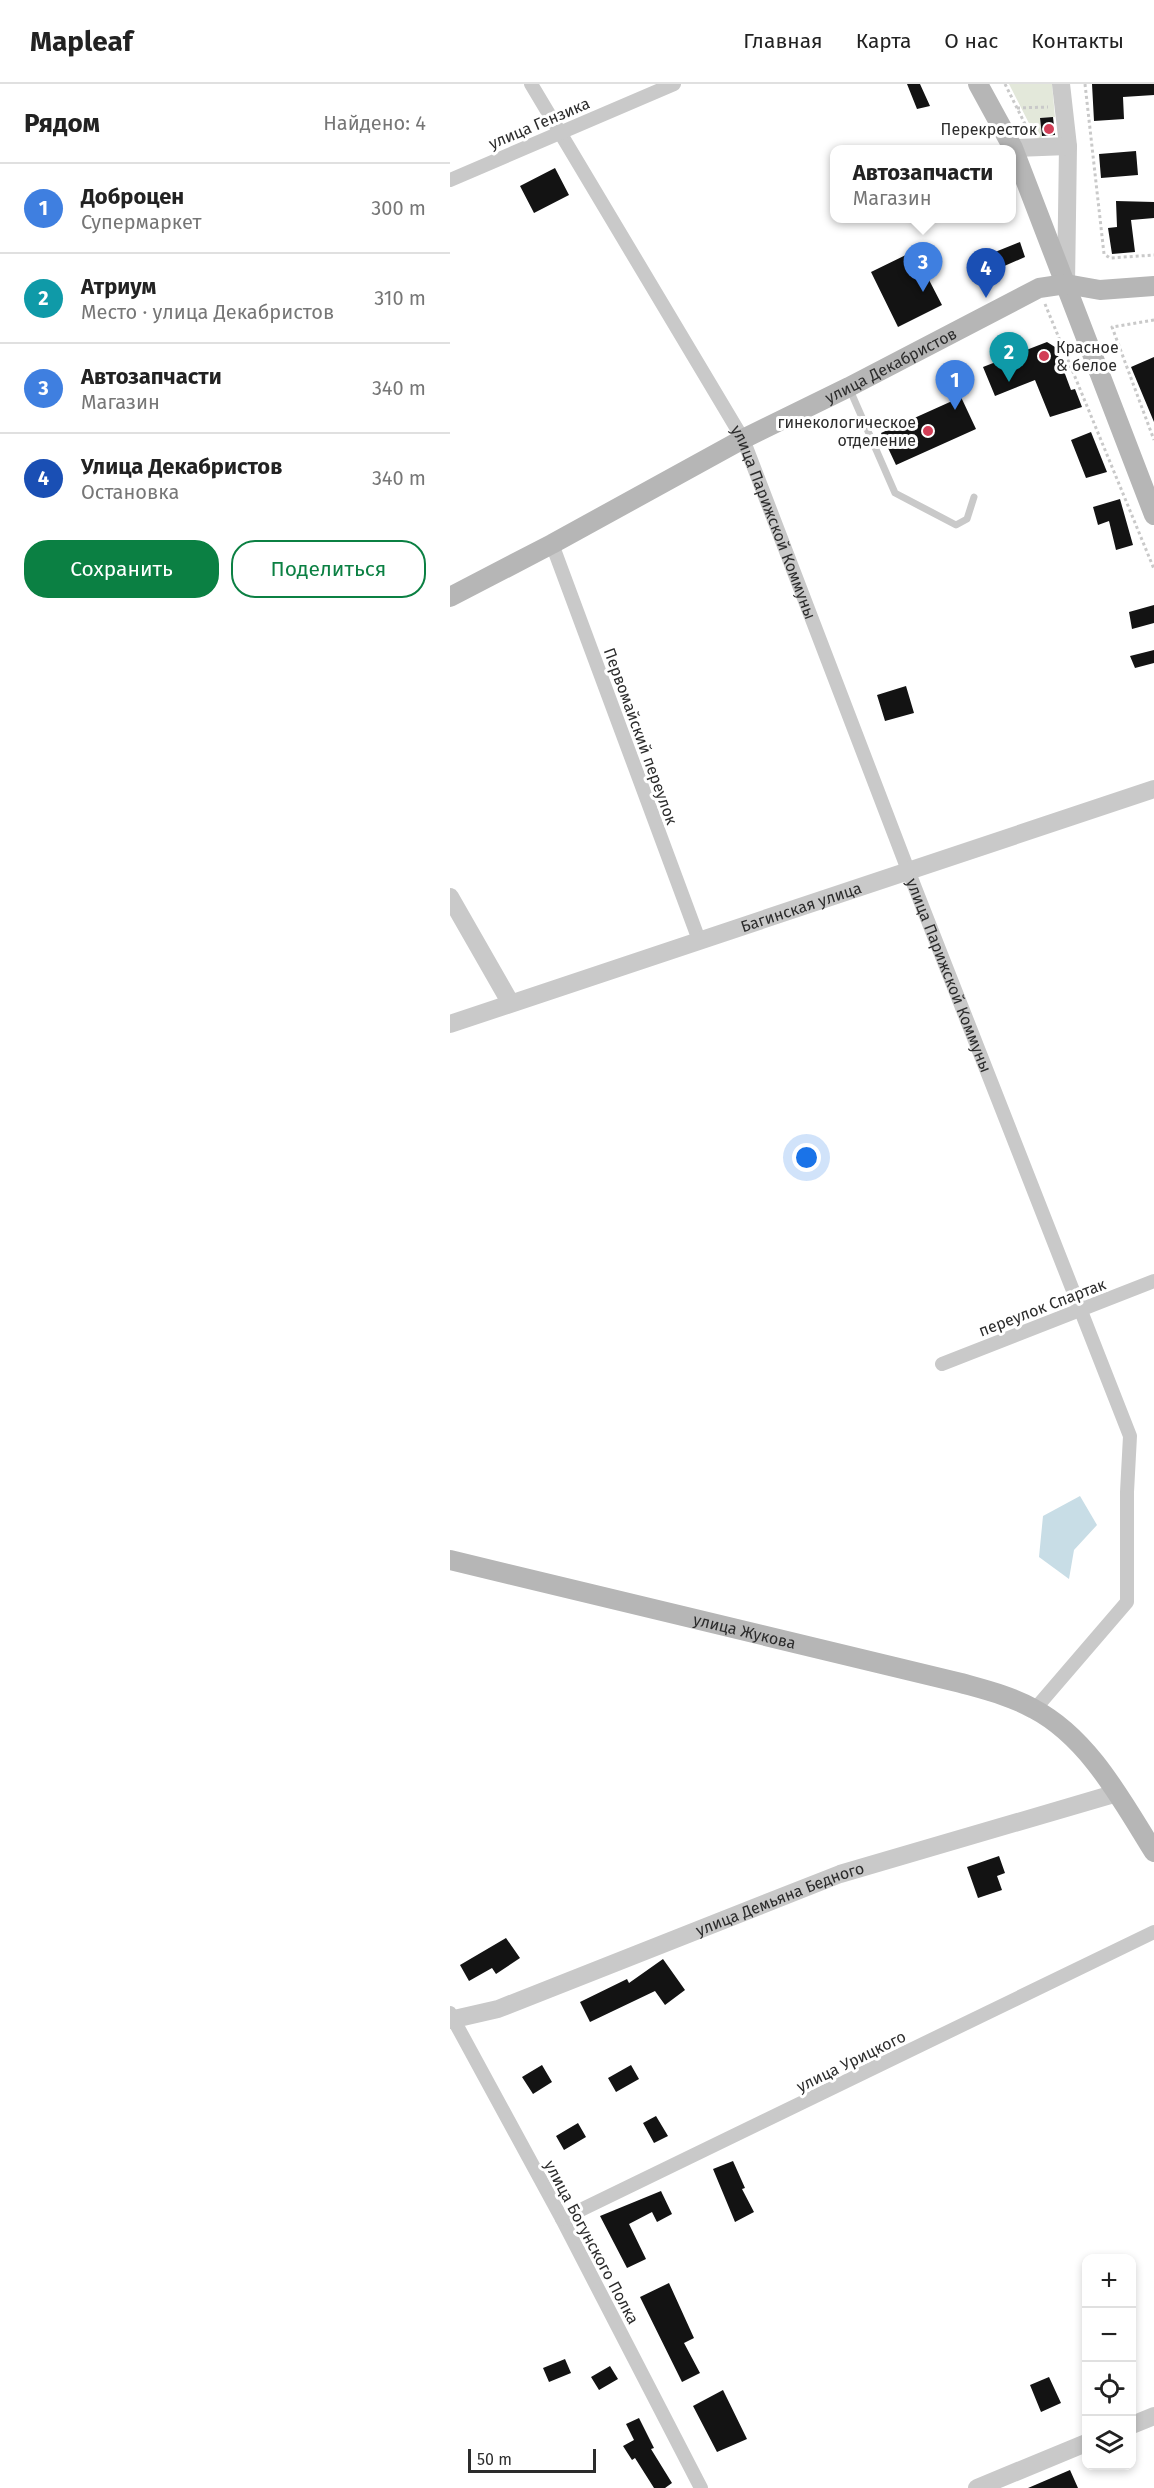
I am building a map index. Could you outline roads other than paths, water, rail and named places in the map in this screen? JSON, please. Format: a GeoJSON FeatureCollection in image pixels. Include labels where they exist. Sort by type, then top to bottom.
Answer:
{"type":"FeatureCollection","features":[{"type":"Feature","properties":{"kind":"main road"},"geometry":{"type":"LineString","coordinates":[[978,84],[1011,145]]}},
{"type":"Feature","properties":{"kind":"main road"},"geometry":{"type":"LineString","coordinates":[[1016,156],[1154,515]]}},
{"type":"Feature","properties":{"kind":"main road","name":"улица Декабристов"},"geometry":{"type":"LineString","coordinates":[[450,597],[743,439],[849,387],[1039,288],[1066,284],[1100,290],[1154,286]]}},
{"type":"Feature","properties":{"kind":"main road","name":"улица Жукова"},"geometry":{"type":"LineString","coordinates":[[450,1560],[961,1683],[1007,1696],[1035,1709]]}},
{"type":"Feature","properties":{"kind":"main road"},"geometry":{"type":"LineString","coordinates":[[1035,1709],[1060,1725],[1117,1792],[1154,1852]]}},
{"type":"Feature","properties":{"kind":"street","name":"улица Парижской Коммуны"},"geometry":{"type":"LineString","coordinates":[[531,84],[743,439],[908,870],[1130,1436],[1127,1492],[1127,1602],[1035,1709]]}},
{"type":"Feature","properties":{"kind":"street","name":"улица Гензика"},"geometry":{"type":"LineString","coordinates":[[450,180],[674,84]]}},
{"type":"Feature","properties":{"kind":"street"},"geometry":{"type":"LineString","coordinates":[[1061,84],[1068,146],[1069,241],[1066,284]]}},
{"type":"Feature","properties":{"kind":"street"},"geometry":{"type":"LineString","coordinates":[[1016,148],[1068,146]]}},
{"type":"Feature","properties":{"kind":"street","name":"Первомайский переулок"},"geometry":{"type":"LineString","coordinates":[[552,544],[699,940]]}},
{"type":"Feature","properties":{"kind":"street","name":"Багинская улица"},"geometry":{"type":"LineString","coordinates":[[450,1024],[510,1002],[1154,789]]}},
{"type":"Feature","properties":{"kind":"street"},"geometry":{"type":"LineString","coordinates":[[450,897],[510,1002]]}},
{"type":"Feature","properties":{"kind":"street","name":"переулок Спартак"},"geometry":{"type":"LineString","coordinates":[[942,1364],[1154,1281]]}},
{"type":"Feature","properties":{"kind":"street","name":"улица Демьяна Бедного"},"geometry":{"type":"LineString","coordinates":[[451,2018],[498,2009],[840,1874],[1117,1792]]}},
{"type":"Feature","properties":{"kind":"street","name":"улица Урицкого"},"geometry":{"type":"LineString","coordinates":[[562,2219],[1154,1932]]}},
{"type":"Feature","properties":{"kind":"street","name":"улица Богунского Полка"},"geometry":{"type":"LineString","coordinates":[[451,2018],[562,2219],[700,2488]]}},
{"type":"Feature","properties":{"kind":"street"},"geometry":{"type":"LineString","coordinates":[[1136,2423],[1154,2416]]}},
{"type":"Feature","properties":{"kind":"street"},"geometry":{"type":"LineString","coordinates":[[977,2488],[1082,2445]]}},
{"type":"Feature","properties":{"kind":"lane"},"geometry":{"type":"LineString","coordinates":[[849,387],[895,493],[956,525],[967,519],[974,497]]}},
{"type":"Feature","properties":{"kind":"water"},"geometry":{"type":"Polygon","coordinates":[[[1080,1496],[1097,1525],[1074,1550],[1069,1579],[1039,1557],[1043,1516],[1080,1496]]]}},
{"type":"Feature","properties":{"kind":"place","name":"Перекресток"},"geometry":{"type":"Point","coordinates":[1049,129]}},
{"type":"Feature","properties":{"kind":"place","name":"Автозапчасти"},"geometry":{"type":"Point","coordinates":[923,292]}},
{"type":"Feature","properties":{"kind":"place","name":"Улица Декабристов"},"geometry":{"type":"Point","coordinates":[986,298]}},
{"type":"Feature","properties":{"kind":"place","name":"Красное & белое"},"geometry":{"type":"Point","coordinates":[1044,356]}},
{"type":"Feature","properties":{"kind":"place","name":"Атриум"},"geometry":{"type":"Point","coordinates":[1009,382]}},
{"type":"Feature","properties":{"kind":"place","name":"Доброцен"},"geometry":{"type":"Point","coordinates":[955,410]}},
{"type":"Feature","properties":{"kind":"place","name":"гинекологическое отделение"},"geometry":{"type":"Point","coordinates":[928,431]}}]}
